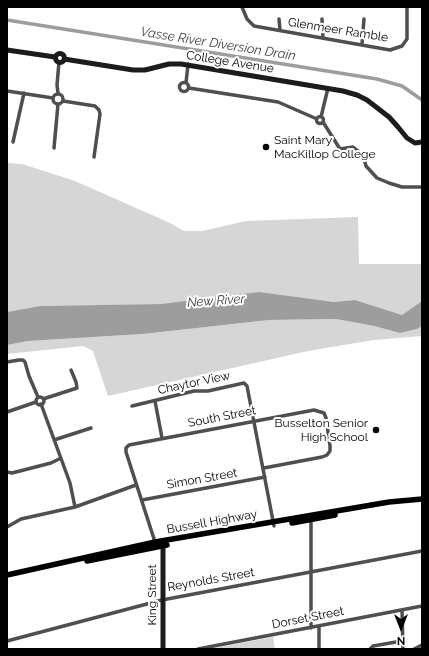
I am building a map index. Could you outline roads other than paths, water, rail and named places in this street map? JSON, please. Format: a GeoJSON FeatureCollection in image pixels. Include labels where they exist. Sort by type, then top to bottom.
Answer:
{"type":"FeatureCollection","features":[{"type":"Feature","properties":{"kind":"main road","name":"Bussell Highway"},"geometry":{"type":"LineString","coordinates":[[7,575],[159,544],[388,502],[422,499]]}},
{"type":"Feature","properties":{"kind":"main road","name":"Bussell Highway"},"geometry":{"type":"LineString","coordinates":[[311,517],[402,504],[422,503]]}},
{"type":"Feature","properties":{"kind":"main road","name":"Bussell Highway"},"geometry":{"type":"LineString","coordinates":[[7,578],[159,544]]}},
{"type":"Feature","properties":{"kind":"street","name":"Glenmeer Ramble"},"geometry":{"type":"LineString","coordinates":[[242,7],[247,19],[254,26],[390,50],[402,46],[407,39],[407,7]]}},
{"type":"Feature","properties":{"kind":"street"},"geometry":{"type":"LineString","coordinates":[[279,19],[280,30]]}},
{"type":"Feature","properties":{"kind":"street"},"geometry":{"type":"LineString","coordinates":[[322,19],[323,38]]}},
{"type":"Feature","properties":{"kind":"street"},"geometry":{"type":"LineString","coordinates":[[362,44],[364,19]]}},
{"type":"Feature","properties":{"kind":"street"},"geometry":{"type":"LineString","coordinates":[[7,50],[57,60],[62,62],[64,55],[61,53],[57,54],[57,60],[57,85],[58,94]]}},
{"type":"Feature","properties":{"kind":"street","name":"College Avenue"},"geometry":{"type":"LineString","coordinates":[[64,59],[133,70],[145,70],[169,64],[188,64],[328,88],[357,95],[367,100],[389,117],[406,138],[415,143],[422,142]]}},
{"type":"Feature","properties":{"kind":"street"},"geometry":{"type":"LineString","coordinates":[[188,64],[186,82],[189,85],[189,88]]}},
{"type":"Feature","properties":{"kind":"street"},"geometry":{"type":"LineString","coordinates":[[186,82],[181,84],[180,88],[184,92],[189,88],[278,102],[317,119],[319,123],[323,122]]}},
{"type":"Feature","properties":{"kind":"street"},"geometry":{"type":"LineString","coordinates":[[328,88],[321,117],[324,119],[323,122],[340,150],[353,147],[363,155],[366,166],[377,178],[389,184],[402,187],[422,187]]}},
{"type":"Feature","properties":{"kind":"street"},"geometry":{"type":"LineString","coordinates":[[7,91],[53,98]]}},
{"type":"Feature","properties":{"kind":"street"},"geometry":{"type":"LineString","coordinates":[[13,142],[24,93]]}},
{"type":"Feature","properties":{"kind":"street"},"geometry":{"type":"LineString","coordinates":[[53,98],[56,94],[58,94]]}},
{"type":"Feature","properties":{"kind":"street"},"geometry":{"type":"LineString","coordinates":[[58,94],[62,95],[63,101]]}},
{"type":"Feature","properties":{"kind":"street"},"geometry":{"type":"LineString","coordinates":[[53,98],[54,102],[58,104]]}},
{"type":"Feature","properties":{"kind":"street"},"geometry":{"type":"LineString","coordinates":[[58,104],[63,101],[95,106],[99,110],[100,114],[94,157]]}},
{"type":"Feature","properties":{"kind":"street"},"geometry":{"type":"LineString","coordinates":[[54,148],[58,104]]}},
{"type":"Feature","properties":{"kind":"street"},"geometry":{"type":"LineString","coordinates":[[317,119],[321,117]]}},
{"type":"Feature","properties":{"kind":"street"},"geometry":{"type":"LineString","coordinates":[[7,362],[19,360],[23,360],[25,362],[38,404],[41,404],[70,483],[75,507]]}},
{"type":"Feature","properties":{"kind":"street"},"geometry":{"type":"LineString","coordinates":[[7,412],[37,400],[40,397],[43,399],[77,388],[71,370]]}},
{"type":"Feature","properties":{"kind":"street","name":"Chaytor View"},"geometry":{"type":"LineString","coordinates":[[132,406],[194,391],[208,391],[244,383],[247,386],[254,421]]}},
{"type":"Feature","properties":{"kind":"street"},"geometry":{"type":"LineString","coordinates":[[41,404],[43,399]]}},
{"type":"Feature","properties":{"kind":"street"},"geometry":{"type":"LineString","coordinates":[[155,401],[162,438]]}},
{"type":"Feature","properties":{"kind":"street","name":"South Street"},"geometry":{"type":"LineString","coordinates":[[136,485],[126,452],[126,448],[129,445],[314,410],[324,413],[330,446],[330,451],[327,455],[264,468]]}},
{"type":"Feature","properties":{"kind":"street"},"geometry":{"type":"LineString","coordinates":[[254,421],[274,524]]}},
{"type":"Feature","properties":{"kind":"street"},"geometry":{"type":"LineString","coordinates":[[54,440],[92,428]]}},
{"type":"Feature","properties":{"kind":"street"},"geometry":{"type":"LineString","coordinates":[[7,472],[51,463],[61,458]]}},
{"type":"Feature","properties":{"kind":"street","name":"Simon Street"},"geometry":{"type":"LineString","coordinates":[[142,500],[265,477]]}},
{"type":"Feature","properties":{"kind":"street"},"geometry":{"type":"LineString","coordinates":[[7,527],[31,516],[75,507],[136,485],[159,544]]}},
{"type":"Feature","properties":{"kind":"street"},"geometry":{"type":"LineString","coordinates":[[311,517],[311,628]]}},
{"type":"Feature","properties":{"kind":"street","name":"King Street"},"geometry":{"type":"LineString","coordinates":[[159,544],[162,600],[162,649]]}},
{"type":"Feature","properties":{"kind":"street","name":"Reynolds Street"},"geometry":{"type":"LineString","coordinates":[[7,642],[162,600],[422,551]]}},
{"type":"Feature","properties":{"kind":"street","name":"Dorset Street"},"geometry":{"type":"LineString","coordinates":[[198,649],[422,606]]}},
{"type":"Feature","properties":{"kind":"street"},"geometry":{"type":"LineString","coordinates":[[402,610],[403,649]]}},
{"type":"Feature","properties":{"kind":"street"},"geometry":{"type":"LineString","coordinates":[[319,626],[319,649]]}},
{"type":"Feature","properties":{"kind":"street"},"geometry":{"type":"LineString","coordinates":[[370,649],[373,646],[402,641]]}},
{"type":"Feature","properties":{"kind":"street"},"geometry":{"type":"LineString","coordinates":[[414,649],[422,645]]}},
{"type":"Feature","properties":{"kind":"water","name":"New River"},"geometry":{"type":"Polygon","coordinates":[[[259,292],[333,302],[355,300],[402,315],[422,301],[422,326],[417,329],[400,333],[374,326],[336,319],[269,320],[143,334],[28,341],[7,345],[7,312],[40,306],[162,304],[259,292]]]}},
{"type":"Feature","properties":{"kind":"waterway","name":"Vasse River Diversion Drain"},"geometry":{"type":"LineString","coordinates":[[7,20],[377,79],[402,86],[422,100]]}},
{"type":"Feature","properties":{"kind":"place","name":"Saint Mary MacKillop College"},"geometry":{"type":"Point","coordinates":[266,147]}},
{"type":"Feature","properties":{"kind":"place","name":"Busselton Senior High School"},"geometry":{"type":"Point","coordinates":[376,430]}}]}
